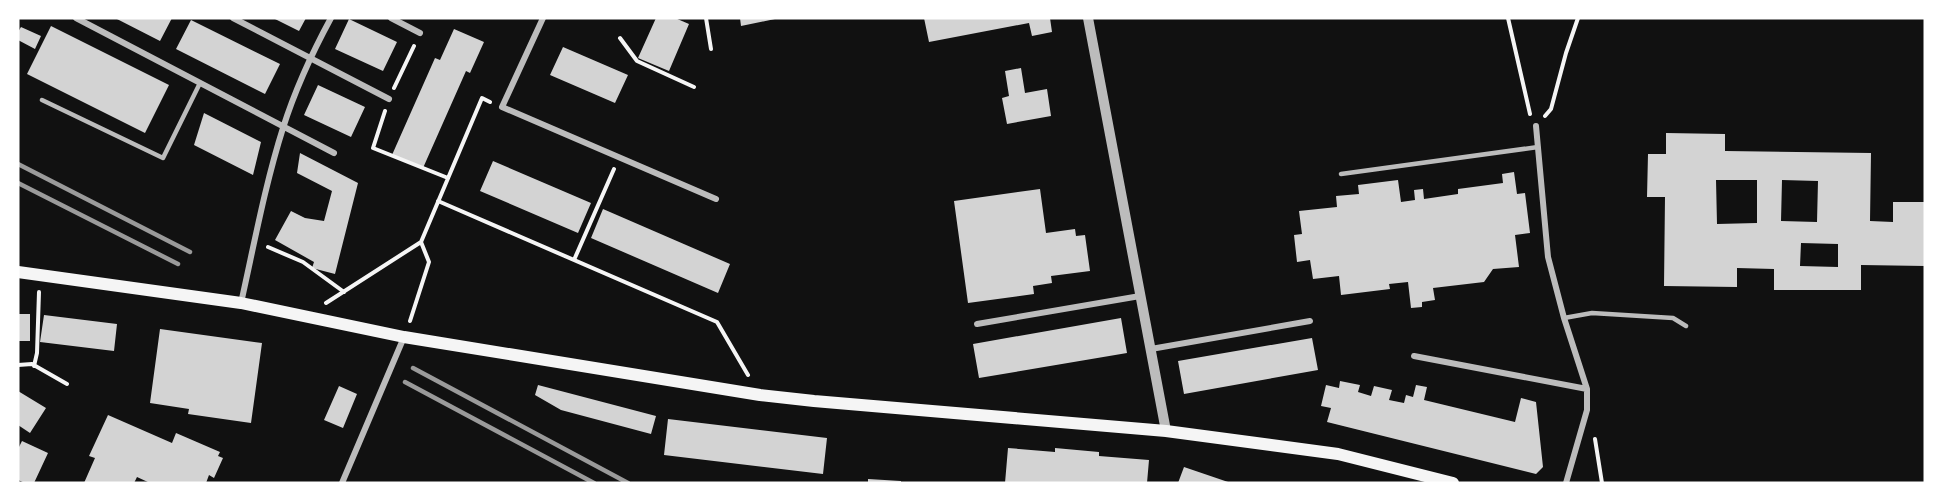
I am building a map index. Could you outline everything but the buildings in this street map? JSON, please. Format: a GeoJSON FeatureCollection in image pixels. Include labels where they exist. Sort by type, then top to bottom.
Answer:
{"type":"FeatureCollection","features":[{"type":"Feature","properties":{"kind":"main road"},"geometry":{"type":"LineString","coordinates":[[18,272],[241,303],[404,337],[760,395],[1166,431],[1338,454],[1453,483]]}},
{"type":"Feature","properties":{"kind":"street"},"geometry":{"type":"LineString","coordinates":[[76,18],[334,153]]}},
{"type":"Feature","properties":{"kind":"street"},"geometry":{"type":"LineString","coordinates":[[233,18],[389,99]]}},
{"type":"Feature","properties":{"kind":"street"},"geometry":{"type":"LineString","coordinates":[[241,303],[267,186],[284,126],[310,58],[331,18]]}},
{"type":"Feature","properties":{"kind":"street"},"geometry":{"type":"LineString","coordinates":[[391,18],[420,33]]}},
{"type":"Feature","properties":{"kind":"street"},"geometry":{"type":"LineString","coordinates":[[543,18],[502,107],[716,199]]}},
{"type":"Feature","properties":{"kind":"street"},"geometry":{"type":"LineString","coordinates":[[1088,18],[1166,431]]}},
{"type":"Feature","properties":{"kind":"street"},"geometry":{"type":"LineString","coordinates":[[1536,126],[1548,257],[1564,318],[1587,389],[1587,410],[1566,483]]}},
{"type":"Feature","properties":{"kind":"street"},"geometry":{"type":"LineString","coordinates":[[977,324],[1140,296]]}},
{"type":"Feature","properties":{"kind":"street"},"geometry":{"type":"LineString","coordinates":[[1151,349],[1310,321]]}},
{"type":"Feature","properties":{"kind":"street"},"geometry":{"type":"LineString","coordinates":[[342,483],[404,337]]}},
{"type":"Feature","properties":{"kind":"street"},"geometry":{"type":"LineString","coordinates":[[1414,356],[1587,389]]}},
{"type":"Feature","properties":{"kind":"lane"},"geometry":{"type":"LineString","coordinates":[[42,100],[163,158],[200,83]]}},
{"type":"Feature","properties":{"kind":"lane"},"geometry":{"type":"LineString","coordinates":[[1341,174],[1538,147]]}},
{"type":"Feature","properties":{"kind":"lane"},"geometry":{"type":"LineString","coordinates":[[1564,318],[1592,313],[1673,318],[1686,326]]}},
{"type":"Feature","properties":{"kind":"path"},"geometry":{"type":"LineString","coordinates":[[706,18],[711,49]]}},
{"type":"Feature","properties":{"kind":"path"},"geometry":{"type":"LineString","coordinates":[[1508,18],[1531,116],[1536,126],[1551,109],[1566,52],[1578,18]]}},
{"type":"Feature","properties":{"kind":"path"},"geometry":{"type":"LineString","coordinates":[[420,33],[389,99],[373,148],[448,178]]}},
{"type":"Feature","properties":{"kind":"path"},"geometry":{"type":"LineString","coordinates":[[620,38],[637,61],[694,87]]}},
{"type":"Feature","properties":{"kind":"path"},"geometry":{"type":"LineString","coordinates":[[316,303],[326,303],[421,242],[482,98],[502,107]]}},
{"type":"Feature","properties":{"kind":"path"},"geometry":{"type":"LineString","coordinates":[[574,260],[619,158]]}},
{"type":"Feature","properties":{"kind":"path"},"geometry":{"type":"LineString","coordinates":[[438,201],[717,322],[760,395]]}},
{"type":"Feature","properties":{"kind":"path"},"geometry":{"type":"LineString","coordinates":[[255,242],[303,262],[344,292]]}},
{"type":"Feature","properties":{"kind":"path"},"geometry":{"type":"LineString","coordinates":[[404,337],[429,262],[421,242]]}},
{"type":"Feature","properties":{"kind":"path"},"geometry":{"type":"LineString","coordinates":[[34,366],[37,353],[40,275]]}},
{"type":"Feature","properties":{"kind":"path"},"geometry":{"type":"LineString","coordinates":[[18,365],[34,366],[67,384]]}},
{"type":"Feature","properties":{"kind":"railway"},"geometry":{"type":"LineString","coordinates":[[18,164],[190,252]]}},
{"type":"Feature","properties":{"kind":"railway"},"geometry":{"type":"LineString","coordinates":[[18,183],[178,264]]}},
{"type":"Feature","properties":{"kind":"railway"},"geometry":{"type":"LineString","coordinates":[[413,368],[628,483]]}},
{"type":"Feature","properties":{"kind":"railway"},"geometry":{"type":"LineString","coordinates":[[405,382],[594,483]]}}]}
